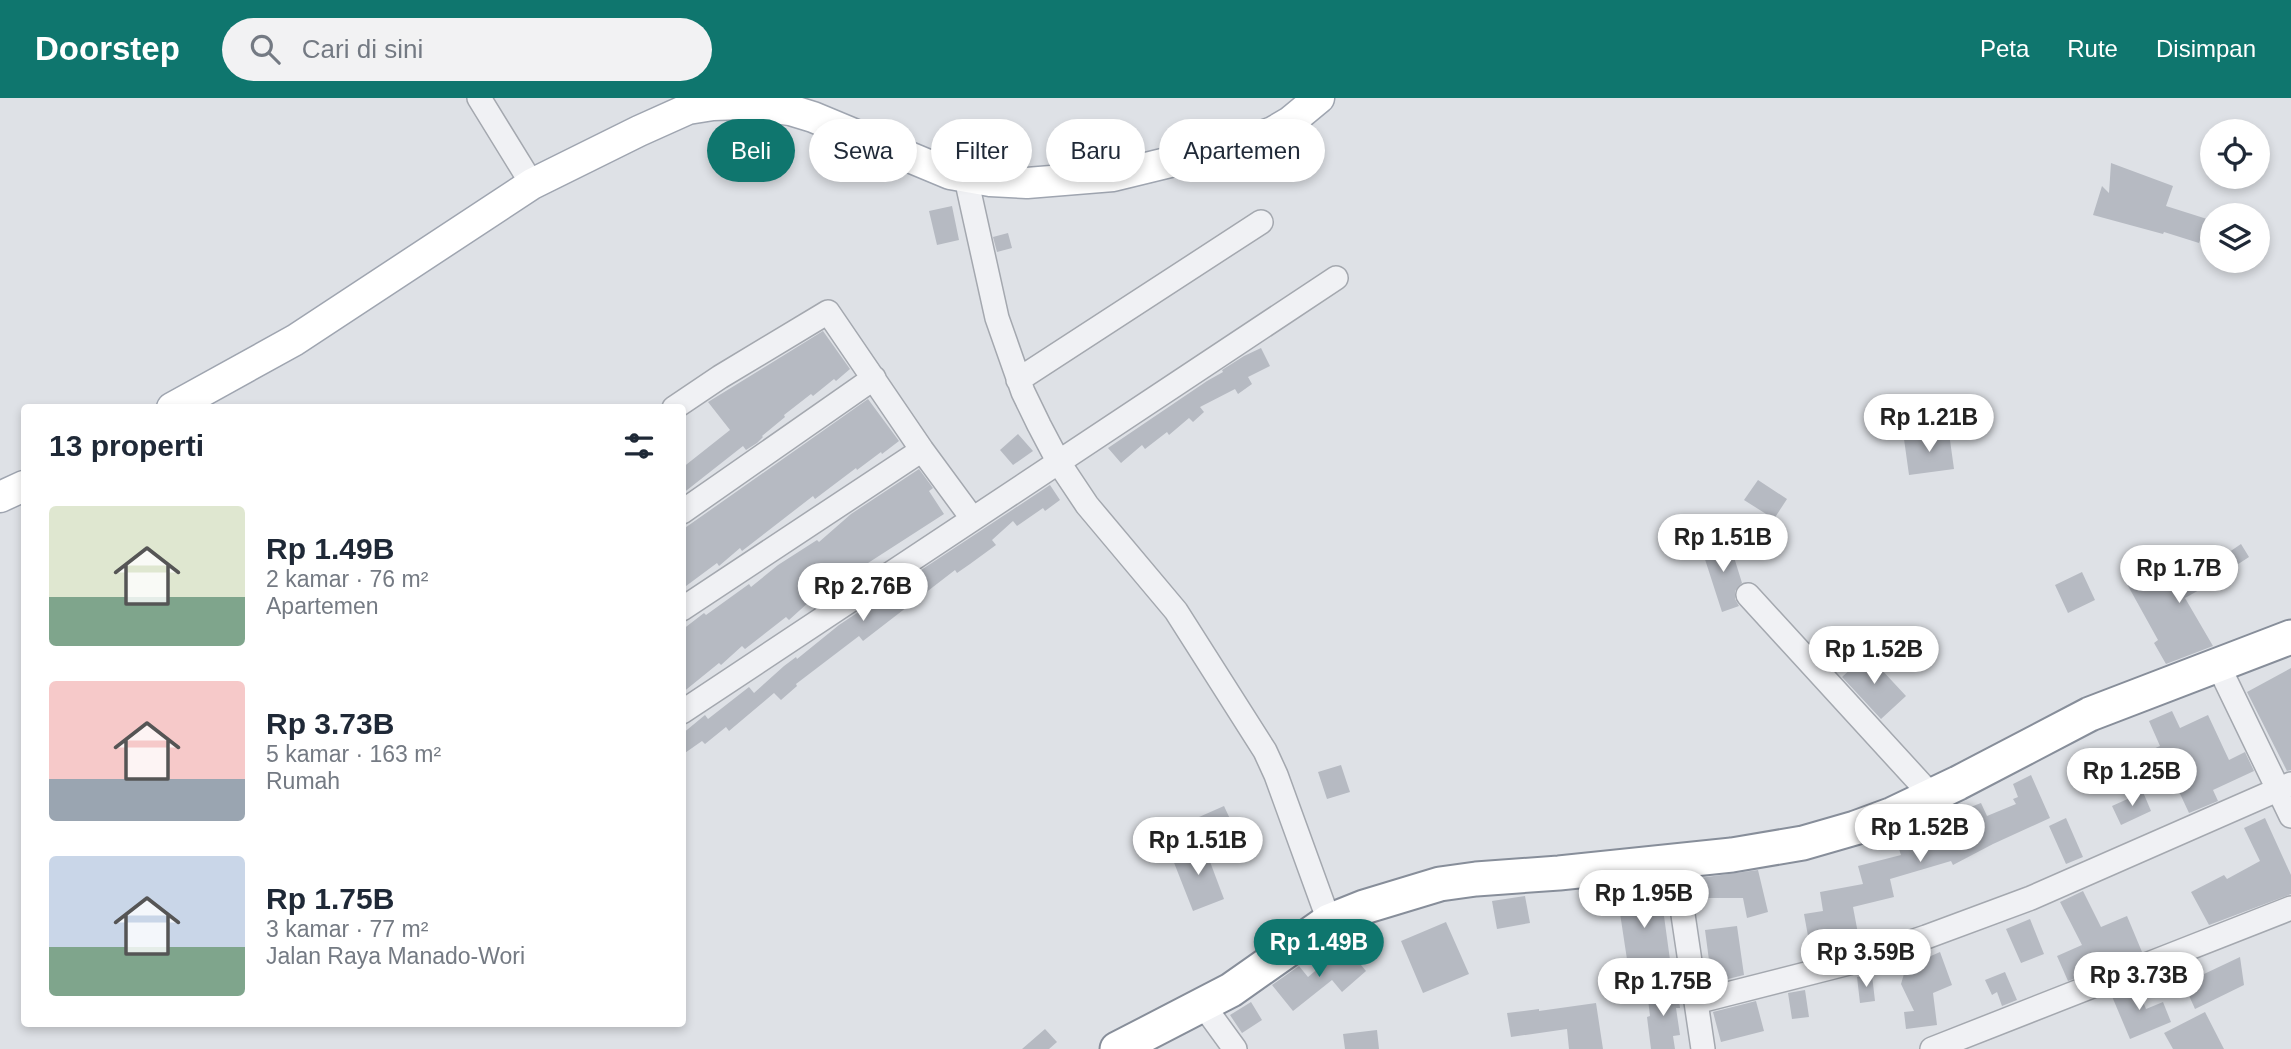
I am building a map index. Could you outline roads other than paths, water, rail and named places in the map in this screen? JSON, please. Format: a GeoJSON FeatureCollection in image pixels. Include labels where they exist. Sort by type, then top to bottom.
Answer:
{"type":"FeatureCollection","features":[{"type":"Feature","properties":{"kind":"highway"},"geometry":{"type":"LineString","coordinates":[[1117,1049],[1231,990],[1329,922],[1364,907],[1440,884],[1732,855],[1803,843],[1855,828],[1932,796],[2090,715],[2291,637]]}},
{"type":"Feature","properties":{"kind":"main road"},"geometry":{"type":"LineString","coordinates":[[1015,182],[1113,176],[1228,148],[1273,132],[1319,98]]}},
{"type":"Feature","properties":{"kind":"main road"},"geometry":{"type":"LineString","coordinates":[[179,404],[295,340],[532,184],[688,109],[743,104],[790,110],[813,117],[931,168]]}},
{"type":"Feature","properties":{"kind":"main road"},"geometry":{"type":"LineString","coordinates":[[0,497],[21,487]]}},
{"type":"Feature","properties":{"kind":"street"},"geometry":{"type":"LineString","coordinates":[[479,98],[532,184]]}},
{"type":"Feature","properties":{"kind":"street"},"geometry":{"type":"LineString","coordinates":[[967,182],[996,318],[1018,380],[1039,425],[1059,463],[1087,505],[1176,611],[1259,741],[1276,775],[1329,922]]}},
{"type":"Feature","properties":{"kind":"street"},"geometry":{"type":"LineString","coordinates":[[1018,380],[1261,222]]}},
{"type":"Feature","properties":{"kind":"street"},"geometry":{"type":"LineString","coordinates":[[686,709],[1336,278]]}},
{"type":"Feature","properties":{"kind":"street"},"geometry":{"type":"LineString","coordinates":[[680,404],[828,312],[972,518]]}},
{"type":"Feature","properties":{"kind":"street"},"geometry":{"type":"LineString","coordinates":[[686,509],[874,379]]}},
{"type":"Feature","properties":{"kind":"street"},"geometry":{"type":"LineString","coordinates":[[686,606],[922,450]]}},
{"type":"Feature","properties":{"kind":"street"},"geometry":{"type":"LineString","coordinates":[[1748,595],[1932,796]]}},
{"type":"Feature","properties":{"kind":"street"},"geometry":{"type":"LineString","coordinates":[[2218,665],[2284,787],[2291,816]]}},
{"type":"Feature","properties":{"kind":"street"},"geometry":{"type":"LineString","coordinates":[[1696,1002],[1849,963],[1926,937],[2031,898],[2284,787]]}},
{"type":"Feature","properties":{"kind":"street"},"geometry":{"type":"LineString","coordinates":[[1672,861],[1682,908],[1703,1049]]}},
{"type":"Feature","properties":{"kind":"street"},"geometry":{"type":"LineString","coordinates":[[1932,1049],[2291,908]]}},
{"type":"Feature","properties":{"kind":"street"},"geometry":{"type":"LineString","coordinates":[[1203,1005],[1235,1049]]}}]}
